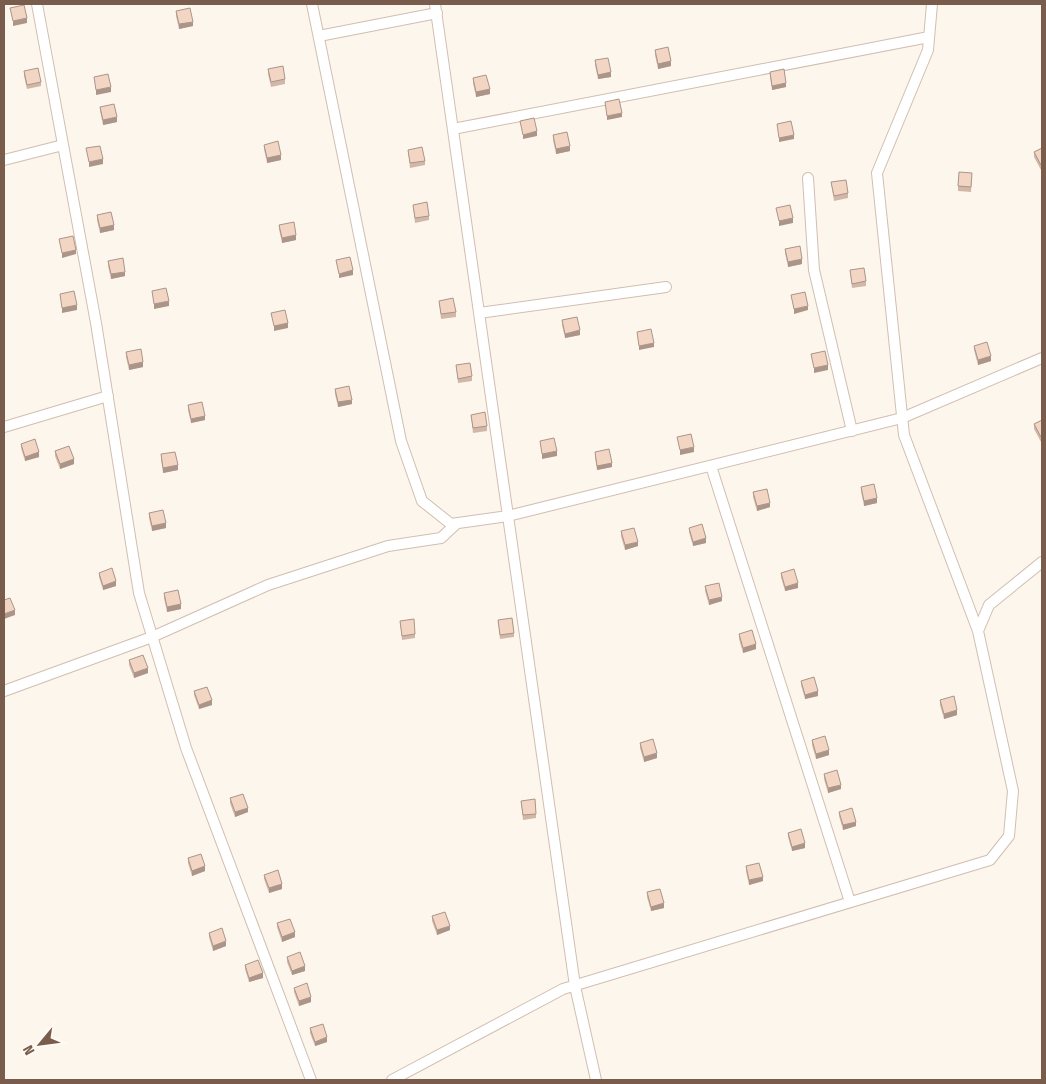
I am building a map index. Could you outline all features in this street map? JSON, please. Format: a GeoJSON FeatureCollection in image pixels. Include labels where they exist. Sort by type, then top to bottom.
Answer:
{"type":"FeatureCollection","features":[{"type":"Feature","properties":{"kind":"lane"},"geometry":{"type":"LineString","coordinates":[[37,4],[108,396],[138,593],[186,748],[311,1080]]}},
{"type":"Feature","properties":{"kind":"lane"},"geometry":{"type":"LineString","coordinates":[[312,4],[400,441],[422,501],[451,524],[508,516],[902,418],[1042,358]]}},
{"type":"Feature","properties":{"kind":"lane"},"geometry":{"type":"LineString","coordinates":[[392,1080],[563,989],[990,860],[1009,836],[1013,791],[978,631],[904,435],[877,173],[928,50],[932,4]]}},
{"type":"Feature","properties":{"kind":"lane"},"geometry":{"type":"LineString","coordinates":[[319,36],[436,8],[575,986],[596,1080]]}},
{"type":"Feature","properties":{"kind":"lane"},"geometry":{"type":"LineString","coordinates":[[453,129],[930,37]]}},
{"type":"Feature","properties":{"kind":"lane"},"geometry":{"type":"LineString","coordinates":[[4,160],[63,145]]}},
{"type":"Feature","properties":{"kind":"lane"},"geometry":{"type":"LineString","coordinates":[[808,178],[814,270],[852,431]]}},
{"type":"Feature","properties":{"kind":"lane"},"geometry":{"type":"LineString","coordinates":[[479,313],[666,287]]}},
{"type":"Feature","properties":{"kind":"lane"},"geometry":{"type":"LineString","coordinates":[[4,427],[108,396]]}},
{"type":"Feature","properties":{"kind":"lane"},"geometry":{"type":"LineString","coordinates":[[711,466],[850,902]]}},
{"type":"Feature","properties":{"kind":"lane"},"geometry":{"type":"LineString","coordinates":[[4,690],[152,637],[268,585],[388,546],[441,538],[456,524]]}},
{"type":"Feature","properties":{"kind":"lane"},"geometry":{"type":"LineString","coordinates":[[978,631],[990,604],[1042,562]]}},
{"type":"Feature","properties":{"kind":"building"},"geometry":{"type":"Polygon","coordinates":[[[24,5],[27,18],[13,21],[10,8],[24,5]]]}},
{"type":"Feature","properties":{"kind":"building"},"geometry":{"type":"Polygon","coordinates":[[[190,8],[193,22],[179,24],[176,11],[190,8]]]}},
{"type":"Feature","properties":{"kind":"building"},"geometry":{"type":"Polygon","coordinates":[[[668,47],[671,61],[658,64],[655,50],[668,47]]]}},
{"type":"Feature","properties":{"kind":"building"},"geometry":{"type":"Polygon","coordinates":[[[608,58],[611,72],[598,75],[595,60],[608,58]]]}},
{"type":"Feature","properties":{"kind":"building"},"geometry":{"type":"Polygon","coordinates":[[[283,66],[285,79],[271,82],[268,69],[283,66]]]}},
{"type":"Feature","properties":{"kind":"building"},"geometry":{"type":"Polygon","coordinates":[[[38,68],[41,82],[27,85],[24,71],[38,68]]]}},
{"type":"Feature","properties":{"kind":"building"},"geometry":{"type":"Polygon","coordinates":[[[784,69],[786,83],[772,86],[770,72],[784,69]]]}},
{"type":"Feature","properties":{"kind":"building"},"geometry":{"type":"Polygon","coordinates":[[[108,74],[111,87],[96,90],[94,77],[108,74]]]}},
{"type":"Feature","properties":{"kind":"building"},"geometry":{"type":"Polygon","coordinates":[[[486,75],[490,89],[476,92],[473,78],[486,75]]]}},
{"type":"Feature","properties":{"kind":"building"},"geometry":{"type":"Polygon","coordinates":[[[619,99],[622,113],[607,116],[605,102],[619,99]]]}},
{"type":"Feature","properties":{"kind":"building"},"geometry":{"type":"Polygon","coordinates":[[[114,104],[117,117],[103,120],[100,107],[114,104]]]}},
{"type":"Feature","properties":{"kind":"building"},"geometry":{"type":"Polygon","coordinates":[[[534,118],[537,131],[523,135],[520,121],[534,118]]]}},
{"type":"Feature","properties":{"kind":"building"},"geometry":{"type":"Polygon","coordinates":[[[791,121],[794,135],[779,138],[777,124],[791,121]]]}},
{"type":"Feature","properties":{"kind":"building"},"geometry":{"type":"Polygon","coordinates":[[[567,132],[570,146],[556,149],[553,135],[567,132]]]}},
{"type":"Feature","properties":{"kind":"building"},"geometry":{"type":"Polygon","coordinates":[[[278,141],[281,155],[267,158],[264,145],[278,141]]]}},
{"type":"Feature","properties":{"kind":"building"},"geometry":{"type":"Polygon","coordinates":[[[100,146],[103,159],[89,162],[86,148],[100,146]]]}},
{"type":"Feature","properties":{"kind":"building"},"geometry":{"type":"Polygon","coordinates":[[[422,147],[425,161],[410,163],[408,150],[422,147]]]}},
{"type":"Feature","properties":{"kind":"building"},"geometry":{"type":"Polygon","coordinates":[[[1042,148],[1042,164],[1041,165],[1034,152],[1042,148]]]}},
{"type":"Feature","properties":{"kind":"building"},"geometry":{"type":"Polygon","coordinates":[[[959,172],[972,173],[971,187],[958,186],[959,172]]]}},
{"type":"Feature","properties":{"kind":"building"},"geometry":{"type":"Polygon","coordinates":[[[846,180],[848,193],[834,196],[831,182],[846,180]]]}},
{"type":"Feature","properties":{"kind":"building"},"geometry":{"type":"Polygon","coordinates":[[[427,202],[429,216],[415,218],[413,205],[427,202]]]}},
{"type":"Feature","properties":{"kind":"building"},"geometry":{"type":"Polygon","coordinates":[[[790,205],[793,218],[779,221],[776,208],[790,205]]]}},
{"type":"Feature","properties":{"kind":"building"},"geometry":{"type":"Polygon","coordinates":[[[111,212],[114,225],[100,228],[97,215],[111,212]]]}},
{"type":"Feature","properties":{"kind":"building"},"geometry":{"type":"Polygon","coordinates":[[[294,222],[296,235],[282,238],[279,225],[294,222]]]}},
{"type":"Feature","properties":{"kind":"building"},"geometry":{"type":"Polygon","coordinates":[[[73,236],[76,250],[62,253],[59,239],[73,236]]]}},
{"type":"Feature","properties":{"kind":"building"},"geometry":{"type":"Polygon","coordinates":[[[800,246],[802,259],[788,262],[785,249],[800,246]]]}},
{"type":"Feature","properties":{"kind":"building"},"geometry":{"type":"Polygon","coordinates":[[[350,257],[353,270],[339,274],[336,260],[350,257]]]}},
{"type":"Feature","properties":{"kind":"building"},"geometry":{"type":"Polygon","coordinates":[[[123,258],[125,272],[111,274],[108,261],[123,258]]]}},
{"type":"Feature","properties":{"kind":"building"},"geometry":{"type":"Polygon","coordinates":[[[864,268],[866,281],[852,284],[850,270],[864,268]]]}},
{"type":"Feature","properties":{"kind":"building"},"geometry":{"type":"Polygon","coordinates":[[[166,288],[169,301],[154,304],[152,291],[166,288]]]}},
{"type":"Feature","properties":{"kind":"building"},"geometry":{"type":"Polygon","coordinates":[[[74,291],[77,305],[62,308],[60,294],[74,291]]]}},
{"type":"Feature","properties":{"kind":"building"},"geometry":{"type":"Polygon","coordinates":[[[805,292],[808,306],[794,309],[791,295],[805,292]]]}},
{"type":"Feature","properties":{"kind":"building"},"geometry":{"type":"Polygon","coordinates":[[[453,298],[456,312],[441,314],[439,301],[453,298]]]}},
{"type":"Feature","properties":{"kind":"building"},"geometry":{"type":"Polygon","coordinates":[[[285,310],[288,323],[274,326],[271,313],[285,310]]]}},
{"type":"Feature","properties":{"kind":"building"},"geometry":{"type":"Polygon","coordinates":[[[577,317],[580,330],[565,334],[562,320],[577,317]]]}},
{"type":"Feature","properties":{"kind":"building"},"geometry":{"type":"Polygon","coordinates":[[[651,329],[654,343],[639,346],[637,332],[651,329]]]}},
{"type":"Feature","properties":{"kind":"building"},"geometry":{"type":"Polygon","coordinates":[[[987,342],[991,356],[978,360],[974,346],[987,342]]]}},
{"type":"Feature","properties":{"kind":"building"},"geometry":{"type":"Polygon","coordinates":[[[141,349],[143,362],[129,365],[126,352],[141,349]]]}},
{"type":"Feature","properties":{"kind":"building"},"geometry":{"type":"Polygon","coordinates":[[[825,351],[828,365],[814,368],[811,354],[825,351]]]}},
{"type":"Feature","properties":{"kind":"building"},"geometry":{"type":"Polygon","coordinates":[[[470,363],[472,376],[458,379],[456,365],[470,363]]]}},
{"type":"Feature","properties":{"kind":"building"},"geometry":{"type":"Polygon","coordinates":[[[349,386],[352,400],[338,402],[335,389],[349,386]]]}},
{"type":"Feature","properties":{"kind":"building"},"geometry":{"type":"Polygon","coordinates":[[[202,402],[205,416],[191,419],[188,405],[202,402]]]}},
{"type":"Feature","properties":{"kind":"building"},"geometry":{"type":"Polygon","coordinates":[[[485,412],[487,426],[473,428],[471,415],[485,412]]]}},
{"type":"Feature","properties":{"kind":"building"},"geometry":{"type":"Polygon","coordinates":[[[1042,420],[1042,436],[1041,437],[1034,424],[1042,420]]]}},
{"type":"Feature","properties":{"kind":"building"},"geometry":{"type":"Polygon","coordinates":[[[691,434],[694,447],[680,450],[677,437],[691,434]]]}},
{"type":"Feature","properties":{"kind":"building"},"geometry":{"type":"Polygon","coordinates":[[[554,438],[557,451],[542,454],[540,441],[554,438]]]}},
{"type":"Feature","properties":{"kind":"building"},"geometry":{"type":"Polygon","coordinates":[[[35,439],[39,452],[25,457],[21,444],[35,439]]]}},
{"type":"Feature","properties":{"kind":"building"},"geometry":{"type":"Polygon","coordinates":[[[69,446],[74,459],[60,464],[55,451],[69,446]]]}},
{"type":"Feature","properties":{"kind":"building"},"geometry":{"type":"Polygon","coordinates":[[[609,449],[612,463],[597,466],[595,452],[609,449]]]}},
{"type":"Feature","properties":{"kind":"building"},"geometry":{"type":"Polygon","coordinates":[[[175,452],[178,465],[163,468],[161,454],[175,452]]]}},
{"type":"Feature","properties":{"kind":"building"},"geometry":{"type":"Polygon","coordinates":[[[874,484],[877,498],[864,501],[861,487],[874,484]]]}},
{"type":"Feature","properties":{"kind":"building"},"geometry":{"type":"Polygon","coordinates":[[[767,489],[770,503],[757,506],[753,492],[767,489]]]}},
{"type":"Feature","properties":{"kind":"building"},"geometry":{"type":"Polygon","coordinates":[[[163,510],[166,523],[152,526],[149,513],[163,510]]]}},
{"type":"Feature","properties":{"kind":"building"},"geometry":{"type":"Polygon","coordinates":[[[702,524],[706,538],[693,542],[689,528],[702,524]]]}},
{"type":"Feature","properties":{"kind":"building"},"geometry":{"type":"Polygon","coordinates":[[[634,528],[638,542],[625,545],[621,531],[634,528]]]}},
{"type":"Feature","properties":{"kind":"building"},"geometry":{"type":"Polygon","coordinates":[[[112,568],[116,581],[103,586],[99,573],[112,568]]]}},
{"type":"Feature","properties":{"kind":"building"},"geometry":{"type":"Polygon","coordinates":[[[794,569],[798,583],[785,587],[781,573],[794,569]]]}},
{"type":"Feature","properties":{"kind":"building"},"geometry":{"type":"Polygon","coordinates":[[[719,583],[722,597],[709,600],[705,586],[719,583]]]}},
{"type":"Feature","properties":{"kind":"building"},"geometry":{"type":"Polygon","coordinates":[[[178,590],[181,604],[167,607],[164,593],[178,590]]]}},
{"type":"Feature","properties":{"kind":"building"},"geometry":{"type":"Polygon","coordinates":[[[10,598],[15,610],[4,614],[4,600],[10,598]]]}},
{"type":"Feature","properties":{"kind":"building"},"geometry":{"type":"Polygon","coordinates":[[[512,618],[514,633],[500,635],[498,620],[512,618]]]}},
{"type":"Feature","properties":{"kind":"building"},"geometry":{"type":"Polygon","coordinates":[[[414,619],[415,634],[402,636],[400,621],[414,619]]]}},
{"type":"Feature","properties":{"kind":"building"},"geometry":{"type":"Polygon","coordinates":[[[752,630],[756,644],[743,648],[739,634],[752,630]]]}},
{"type":"Feature","properties":{"kind":"building"},"geometry":{"type":"Polygon","coordinates":[[[143,655],[148,668],[134,673],[129,660],[143,655]]]}},
{"type":"Feature","properties":{"kind":"building"},"geometry":{"type":"Polygon","coordinates":[[[814,677],[818,691],[805,695],[801,681],[814,677]]]}},
{"type":"Feature","properties":{"kind":"building"},"geometry":{"type":"Polygon","coordinates":[[[207,687],[212,700],[199,705],[194,691],[207,687]]]}},
{"type":"Feature","properties":{"kind":"building"},"geometry":{"type":"Polygon","coordinates":[[[954,696],[957,710],[944,714],[940,700],[954,696]]]}},
{"type":"Feature","properties":{"kind":"building"},"geometry":{"type":"Polygon","coordinates":[[[825,736],[829,750],[816,754],[812,740],[825,736]]]}},
{"type":"Feature","properties":{"kind":"building"},"geometry":{"type":"Polygon","coordinates":[[[653,739],[657,753],[644,757],[640,743],[653,739]]]}},
{"type":"Feature","properties":{"kind":"building"},"geometry":{"type":"Polygon","coordinates":[[[837,770],[841,785],[828,788],[824,774],[837,770]]]}},
{"type":"Feature","properties":{"kind":"building"},"geometry":{"type":"Polygon","coordinates":[[[243,794],[248,808],[235,812],[230,798],[243,794]]]}},
{"type":"Feature","properties":{"kind":"building"},"geometry":{"type":"Polygon","coordinates":[[[535,799],[536,814],[523,815],[521,801],[535,799]]]}},
{"type":"Feature","properties":{"kind":"building"},"geometry":{"type":"Polygon","coordinates":[[[852,808],[856,822],[843,825],[839,812],[852,808]]]}},
{"type":"Feature","properties":{"kind":"building"},"geometry":{"type":"Polygon","coordinates":[[[801,829],[805,843],[792,847],[788,833],[801,829]]]}},
{"type":"Feature","properties":{"kind":"building"},"geometry":{"type":"Polygon","coordinates":[[[201,854],[205,866],[192,871],[188,858],[201,854]]]}},
{"type":"Feature","properties":{"kind":"building"},"geometry":{"type":"Polygon","coordinates":[[[759,863],[763,877],[749,880],[746,866],[759,863]]]}},
{"type":"Feature","properties":{"kind":"building"},"geometry":{"type":"Polygon","coordinates":[[[278,870],[282,884],[269,888],[264,875],[278,870]]]}},
{"type":"Feature","properties":{"kind":"building"},"geometry":{"type":"Polygon","coordinates":[[[660,889],[664,903],[651,907],[647,892],[660,889]]]}},
{"type":"Feature","properties":{"kind":"building"},"geometry":{"type":"Polygon","coordinates":[[[445,912],[450,926],[437,930],[432,916],[445,912]]]}},
{"type":"Feature","properties":{"kind":"building"},"geometry":{"type":"Polygon","coordinates":[[[290,919],[295,932],[282,937],[277,923],[290,919]]]}},
{"type":"Feature","properties":{"kind":"building"},"geometry":{"type":"Polygon","coordinates":[[[222,928],[226,941],[213,946],[209,933],[222,928]]]}},
{"type":"Feature","properties":{"kind":"building"},"geometry":{"type":"Polygon","coordinates":[[[300,952],[305,966],[292,971],[287,957],[300,952]]]}},
{"type":"Feature","properties":{"kind":"building"},"geometry":{"type":"Polygon","coordinates":[[[258,960],[263,973],[249,978],[245,965],[258,960]]]}},
{"type":"Feature","properties":{"kind":"building"},"geometry":{"type":"Polygon","coordinates":[[[307,983],[311,997],[299,1001],[294,988],[307,983]]]}},
{"type":"Feature","properties":{"kind":"building"},"geometry":{"type":"Polygon","coordinates":[[[323,1024],[327,1037],[315,1042],[310,1028],[323,1024]]]}}]}
